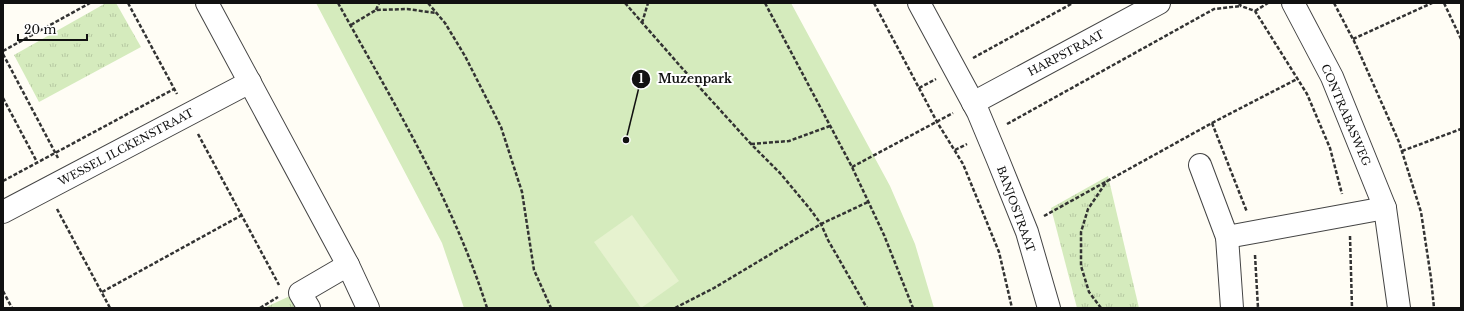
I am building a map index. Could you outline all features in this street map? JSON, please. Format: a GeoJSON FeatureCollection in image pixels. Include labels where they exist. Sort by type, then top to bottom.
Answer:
{"type":"FeatureCollection","features":[{"type":"Feature","properties":{"kind":"street"},"geometry":{"type":"LineString","coordinates":[[207,3],[348,264],[368,308]]}},
{"type":"Feature","properties":{"kind":"street","name":"BANJOSTRAAT"},"geometry":{"type":"LineString","coordinates":[[919,3],[988,134],[1024,227],[1049,308]]}},
{"type":"Feature","properties":{"kind":"street","name":"HARPSTRAAT"},"geometry":{"type":"LineString","coordinates":[[975,108],[1159,3]]}},
{"type":"Feature","properties":{"kind":"street","name":"CONTRABASWEG"},"geometry":{"type":"LineString","coordinates":[[1293,3],[1332,77],[1385,208],[1400,308]]}},
{"type":"Feature","properties":{"kind":"street","name":"WESSEL ILCKENSTRAAT"},"geometry":{"type":"LineString","coordinates":[[3,212],[250,82]]}},
{"type":"Feature","properties":{"kind":"street"},"geometry":{"type":"LineString","coordinates":[[1200,165],[1227,237],[1232,308]]}},
{"type":"Feature","properties":{"kind":"street"},"geometry":{"type":"LineString","coordinates":[[1227,237],[1385,208]]}},
{"type":"Feature","properties":{"kind":"street"},"geometry":{"type":"LineString","coordinates":[[309,308],[300,293],[348,264]]}},
{"type":"Feature","properties":{"kind":"path"},"geometry":{"type":"LineString","coordinates":[[3,51],[90,3]]}},
{"type":"Feature","properties":{"kind":"path"},"geometry":{"type":"LineString","coordinates":[[128,3],[281,288]]}},
{"type":"Feature","properties":{"kind":"path"},"geometry":{"type":"LineString","coordinates":[[338,3],[420,151],[451,216],[479,281],[487,308]]}},
{"type":"Feature","properties":{"kind":"path"},"geometry":{"type":"LineString","coordinates":[[376,10],[379,3]]}},
{"type":"Feature","properties":{"kind":"path"},"geometry":{"type":"LineString","coordinates":[[428,3],[445,23],[465,56],[502,127],[522,192],[534,270],[551,308]]}},
{"type":"Feature","properties":{"kind":"path"},"geometry":{"type":"LineString","coordinates":[[625,3],[751,144],[780,173],[822,224],[828,240],[868,308]]}},
{"type":"Feature","properties":{"kind":"path"},"geometry":{"type":"LineString","coordinates":[[642,23],[648,3]]}},
{"type":"Feature","properties":{"kind":"path"},"geometry":{"type":"LineString","coordinates":[[765,3],[852,167],[884,235],[913,308]]}},
{"type":"Feature","properties":{"kind":"path"},"geometry":{"type":"LineString","coordinates":[[874,3],[938,122],[963,164],[1000,252],[1012,308]]}},
{"type":"Feature","properties":{"kind":"path"},"geometry":{"type":"LineString","coordinates":[[920,88],[1073,3]]}},
{"type":"Feature","properties":{"kind":"path"},"geometry":{"type":"LineString","coordinates":[[1256,10],[1268,3]]}},
{"type":"Feature","properties":{"kind":"path"},"geometry":{"type":"LineString","coordinates":[[1334,3],[1353,39],[1402,151],[1421,212],[1434,308]]}},
{"type":"Feature","properties":{"kind":"path"},"geometry":{"type":"LineString","coordinates":[[1353,39],[1432,3]]}},
{"type":"Feature","properties":{"kind":"path"},"geometry":{"type":"LineString","coordinates":[[1444,3],[1461,39]]}},
{"type":"Feature","properties":{"kind":"path"},"geometry":{"type":"LineString","coordinates":[[955,150],[988,134],[1214,9],[1240,4],[1256,10],[1307,94],[1330,148],[1348,214],[1351,251],[1352,308]]}},
{"type":"Feature","properties":{"kind":"path"},"geometry":{"type":"LineString","coordinates":[[351,25],[376,10],[407,9],[437,13]]}},
{"type":"Feature","properties":{"kind":"path"},"geometry":{"type":"LineString","coordinates":[[3,54],[69,178]]}},
{"type":"Feature","properties":{"kind":"path"},"geometry":{"type":"LineString","coordinates":[[1024,227],[1212,123],[1297,79]]}},
{"type":"Feature","properties":{"kind":"path"},"geometry":{"type":"LineString","coordinates":[[3,181],[174,89]]}},
{"type":"Feature","properties":{"kind":"path"},"geometry":{"type":"LineString","coordinates":[[3,98],[37,162]]}},
{"type":"Feature","properties":{"kind":"path"},"geometry":{"type":"LineString","coordinates":[[852,167],[938,122],[975,108]]}},
{"type":"Feature","properties":{"kind":"path"},"geometry":{"type":"LineString","coordinates":[[1212,123],[1254,232],[1258,308]]}},
{"type":"Feature","properties":{"kind":"path"},"geometry":{"type":"LineString","coordinates":[[751,144],[789,141],[830,126]]}},
{"type":"Feature","properties":{"kind":"path"},"geometry":{"type":"LineString","coordinates":[[1402,151],[1461,130]]}},
{"type":"Feature","properties":{"kind":"path"},"geometry":{"type":"LineString","coordinates":[[1101,308],[1089,292],[1081,266],[1081,232],[1088,209],[1108,181]]}},
{"type":"Feature","properties":{"kind":"path"},"geometry":{"type":"LineString","coordinates":[[46,190],[110,308]]}},
{"type":"Feature","properties":{"kind":"path"},"geometry":{"type":"LineString","coordinates":[[675,308],[714,288],[822,224],[868,202]]}},
{"type":"Feature","properties":{"kind":"path"},"geometry":{"type":"LineString","coordinates":[[102,292],[242,214]]}},
{"type":"Feature","properties":{"kind":"path"},"geometry":{"type":"LineString","coordinates":[[3,291],[12,308]]}},
{"type":"Feature","properties":{"kind":"green space"},"geometry":{"type":"Polygon","coordinates":[[[106,3],[116,3],[141,47],[39,102],[14,55],[106,3]]]}},
{"type":"Feature","properties":{"kind":"green space"},"geometry":{"type":"Polygon","coordinates":[[[316,3],[791,3],[890,186],[915,244],[934,308],[464,308],[442,243],[316,3]]]}},
{"type":"Feature","properties":{"kind":"green space"},"geometry":{"type":"Polygon","coordinates":[[[1108,176],[1139,308],[1077,308],[1051,208],[1108,176]]]}},
{"type":"Feature","properties":{"kind":"green space"},"geometry":{"type":"Polygon","coordinates":[[[632,215],[679,281],[641,308],[594,242],[632,215]]]}},
{"type":"Feature","properties":{"kind":"green space"},"geometry":{"type":"Polygon","coordinates":[[[292,295],[299,308],[264,308],[292,295]]]}},
{"type":"Feature","properties":{"kind":"place","name":"Muzenpark"},"geometry":{"type":"Point","coordinates":[626,140]}}]}
